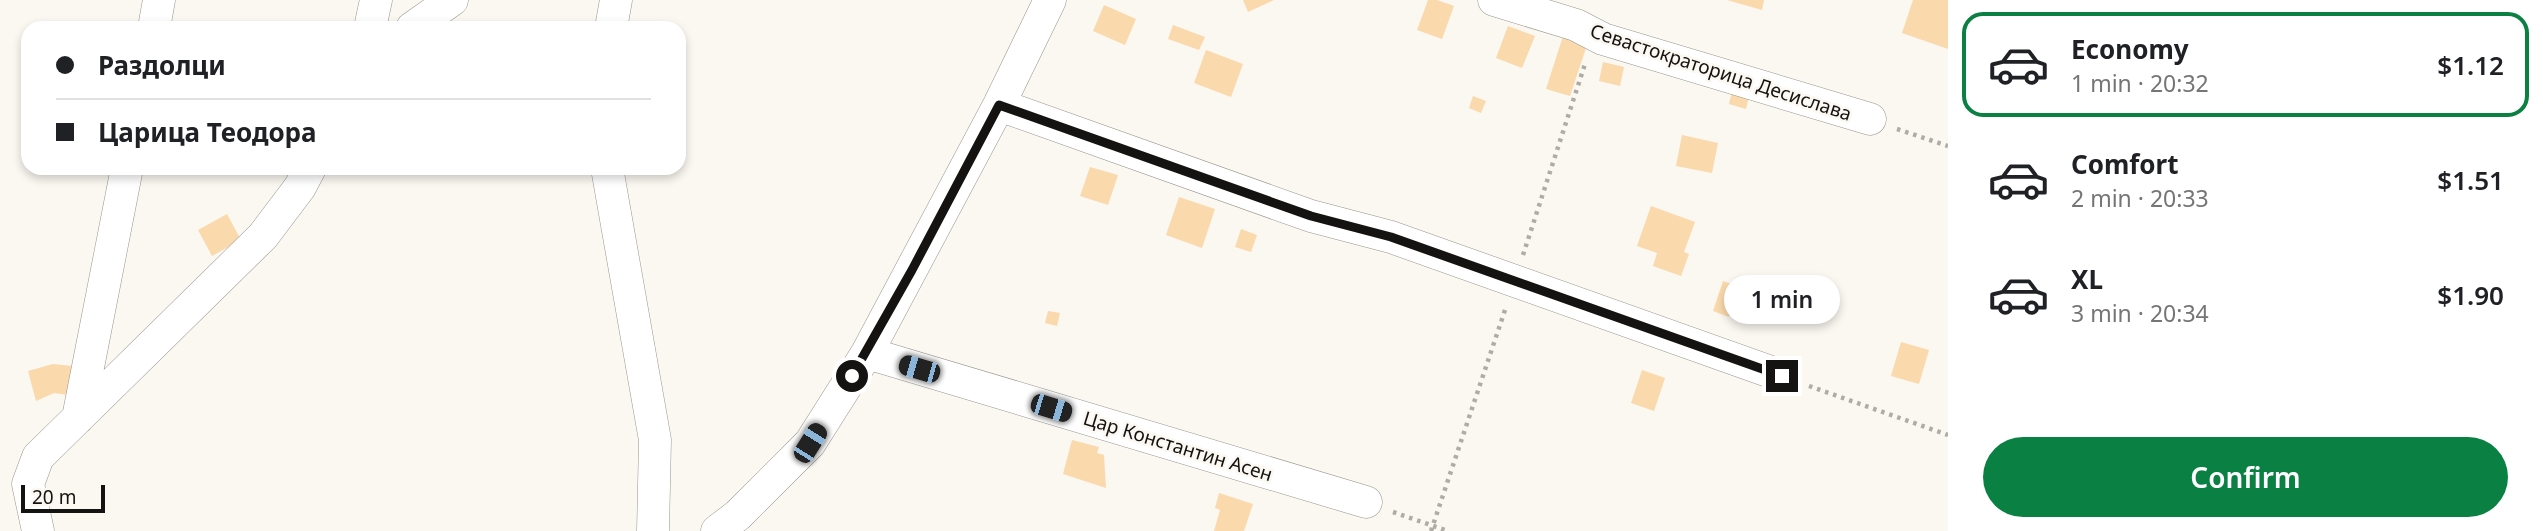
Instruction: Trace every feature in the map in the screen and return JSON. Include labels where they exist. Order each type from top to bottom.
[{"type":"street","points":[[155,21],[159,0]]},
{"type":"street","points":[[372,21],[376,0]]},
{"type":"street","points":[[422,21],[452,0]]},
{"type":"street","points":[[612,21],[617,0]]},
{"type":"street","points":[[716,531],[738,515],[810,443],[867,353],[999,105],[1051,0]]},
{"type":"street","name":"Севастократорица Десислава","points":[[1493,0],[1576,25],[1603,39],[1870,119]]},
{"type":"street","points":[[999,105],[1311,216],[1391,237],[1782,376]]},
{"type":"street","points":[[78,418],[126,175]]},
{"type":"street","points":[[38,531],[28,484],[38,457],[263,236],[306,175]]},
{"type":"street","points":[[608,175],[655,440],[653,531]]},
{"type":"street","name":"Цар Константин Асен","points":[[867,353],[1366,502]]},
{"type":"path","name":"Севастократорица Десислава","points":[[1870,119],[1948,146]]},
{"type":"path","points":[[1782,376],[1948,435]]},
{"type":"path","points":[[1366,502],[1432,528],[1448,531]]},
{"type":"building","points":[[1243,0],[1274,0],[1248,12]]},
{"type":"building","points":[[1428,0],[1454,6],[1442,39],[1417,30]]},
{"type":"building","points":[[1727,0],[1764,0],[1762,10]]},
{"type":"building","points":[[1913,0],[1948,0],[1948,49],[1902,33]]},
{"type":"building","points":[[1104,5],[1136,19],[1125,45],[1093,31]]},
{"type":"building","points":[[1173,25],[1205,37],[1199,50],[1168,39]]},
{"type":"building","points":[[1508,26],[1535,36],[1522,68],[1496,58]]},
{"type":"building","points":[[1565,30],[1589,39],[1570,96],[1546,89]]},
{"type":"building","points":[[1206,50],[1243,64],[1231,97],[1194,83]]},
{"type":"building","points":[[1603,62],[1624,67],[1620,86],[1599,81]]},
{"type":"building","points":[[1733,87],[1750,92],[1746,109],[1729,104]]},
{"type":"building","points":[[1473,96],[1486,101],[1481,113],[1469,108]]},
{"type":"building","points":[[1682,135],[1718,143],[1712,173],[1676,166]]},
{"type":"building","points":[[1090,167],[1118,175],[1108,205],[1080,196]]},
{"type":"building","points":[[1179,197],[1215,209],[1202,248],[1166,235]]},
{"type":"building","points":[[1651,206],[1695,222],[1684,252],[1689,254],[1681,276],[1653,266],[1657,253],[1637,246]]},
{"type":"building","points":[[227,214],[241,240],[212,256],[198,230]]},
{"type":"building","points":[[1241,229],[1257,235],[1251,252],[1235,247]]},
{"type":"building","points":[[1723,281],[1740,287],[1729,317],[1713,311]]},
{"type":"building","points":[[1048,311],[1060,313],[1057,326],[1045,323]]},
{"type":"building","points":[[1901,342],[1929,350],[1919,384],[1891,376]]},
{"type":"building","points":[[53,364],[72,366],[68,395],[54,393],[36,401],[28,371]]},
{"type":"building","points":[[1642,370],[1665,378],[1654,411],[1631,403]]},
{"type":"building","points":[[1072,440],[1099,447],[1097,453],[1104,455],[1106,488],[1063,474]]},
{"type":"building","points":[[1219,493],[1253,504],[1244,531],[1214,531],[1220,510],[1215,508]]},
{"type":"route","points":[[852,376],[867,353],[999,105],[1311,216],[1391,237],[1782,376]]}]
